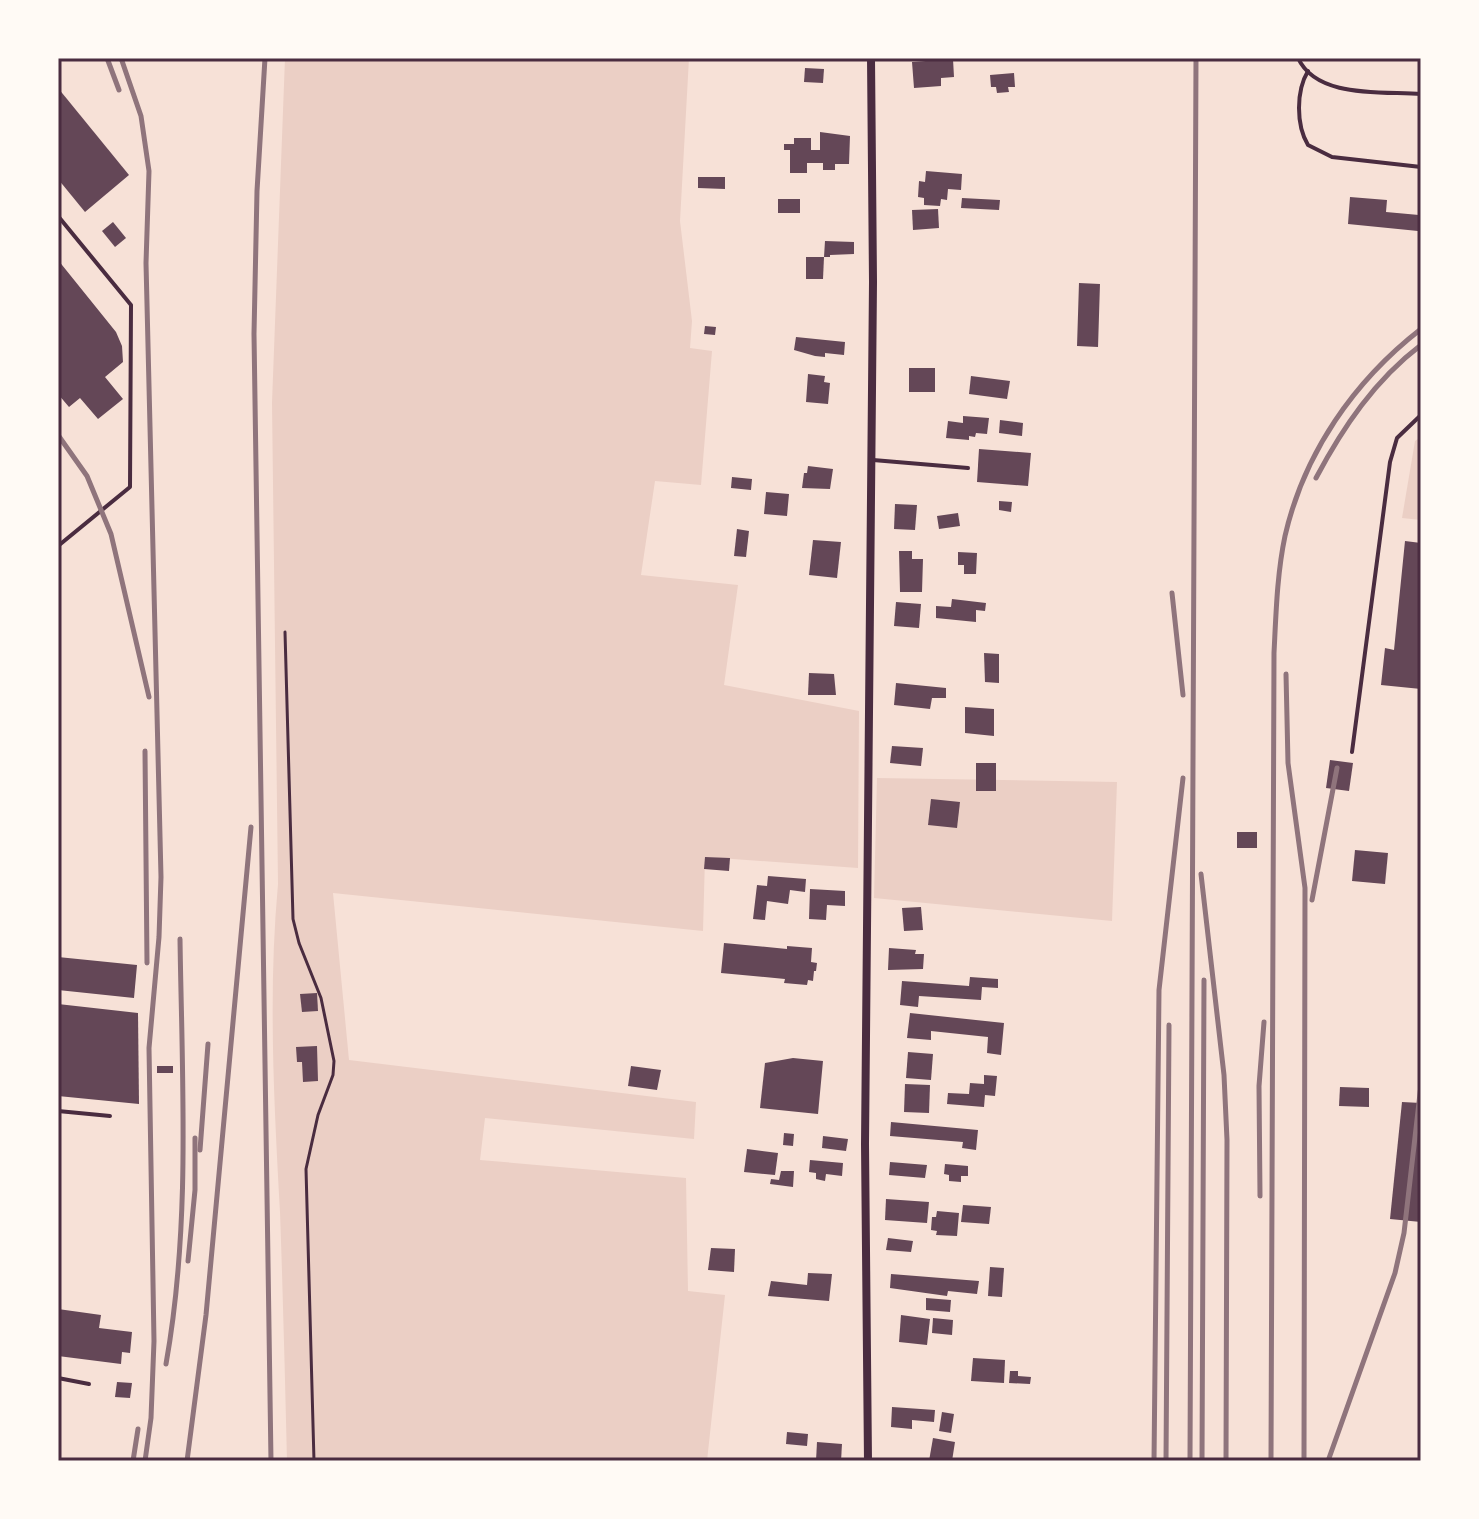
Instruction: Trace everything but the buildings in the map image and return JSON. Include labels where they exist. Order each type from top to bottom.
[{"type":"street","points":[[868,1461],[865,1144],[871,58]]},
{"type":"lane","points":[[1298,58],[1308,71],[1339,88],[1421,94]]},
{"type":"lane","points":[[1308,71],[1300,85],[1301,125],[1308,145],[1332,157],[1421,167]]},
{"type":"lane","points":[[58,216],[131,305],[131,320],[130,487],[58,546]]},
{"type":"lane","points":[[1352,752],[1390,462],[1397,438],[1421,415]]},
{"type":"lane","points":[[871,460],[968,468]]},
{"type":"lane","points":[[58,1111],[110,1116]]},
{"type":"lane","points":[[58,1378],[89,1384]]},
{"type":"path","points":[[285,632],[293,919],[321,998],[334,1061],[333,1075],[318,1115],[306,1169],[314,1461]]},
{"type":"shaded area","points":[[285,58],[689,58],[680,221],[692,321],[690,348],[712,351],[701,485],[655,481],[641,575],[738,585],[724,685],[859,711],[858,868],[705,857],[703,931],[333,893],[349,1060],[696,1102],[694,1139],[485,1118],[480,1160],[686,1178],[688,1291],[725,1295],[707,1461],[287,1461],[274,1089],[273,1007],[278,884],[272,403]]},
{"type":"shaded area","points":[[1421,437],[1421,520],[1402,518],[1415,441]]},
{"type":"shaded area","points":[[877,778],[1117,782],[1112,921],[874,898]]},
{"type":"railway","points":[[107,58],[119,90]]},
{"type":"railway","points":[[121,58],[141,116],[149,171],[146,263],[161,877],[149,1048],[154,1341],[151,1418],[145,1461]]},
{"type":"railway","points":[[265,58],[257,191],[254,334],[271,1461]]},
{"type":"railway","points":[[1190,1461],[1196,58]]},
{"type":"railway","points":[[1271,1461],[1274,653],[1280,565],[1285,536],[1305,476],[1335,421],[1374,372],[1421,329]]},
{"type":"railway","points":[[1316,478],[1361,406],[1389,373],[1421,345]]},
{"type":"railway","points":[[58,435],[87,476],[111,534],[149,697]]},
{"type":"railway","points":[[1172,593],[1183,695]]},
{"type":"railway","points":[[1286,674],[1288,763],[1305,888],[1304,1461]]},
{"type":"railway","points":[[145,751],[147,963]]},
{"type":"railway","points":[[1312,900],[1337,768]]},
{"type":"railway","points":[[1154,1461],[1159,990],[1183,778]]},
{"type":"railway","points":[[187,1461],[206,1315],[251,827]]},
{"type":"railway","points":[[1201,874],[1224,1075],[1227,1140],[1226,1461]]},
{"type":"railway","points":[[166,1364],[174,1311],[182,1205],[180,939]]},
{"type":"railway","points":[[1202,1461],[1204,980]]},
{"type":"railway","points":[[1260,1196],[1259,1086],[1264,1022]]},
{"type":"railway","points":[[1166,1461],[1169,1025]]},
{"type":"railway","points":[[200,1150],[208,1044]]},
{"type":"railway","points":[[1328,1461],[1395,1273],[1404,1233],[1421,1085]]},
{"type":"railway","points":[[188,1261],[195,1190],[195,1138]]},
{"type":"railway","points":[[133,1461],[138,1429]]}]
